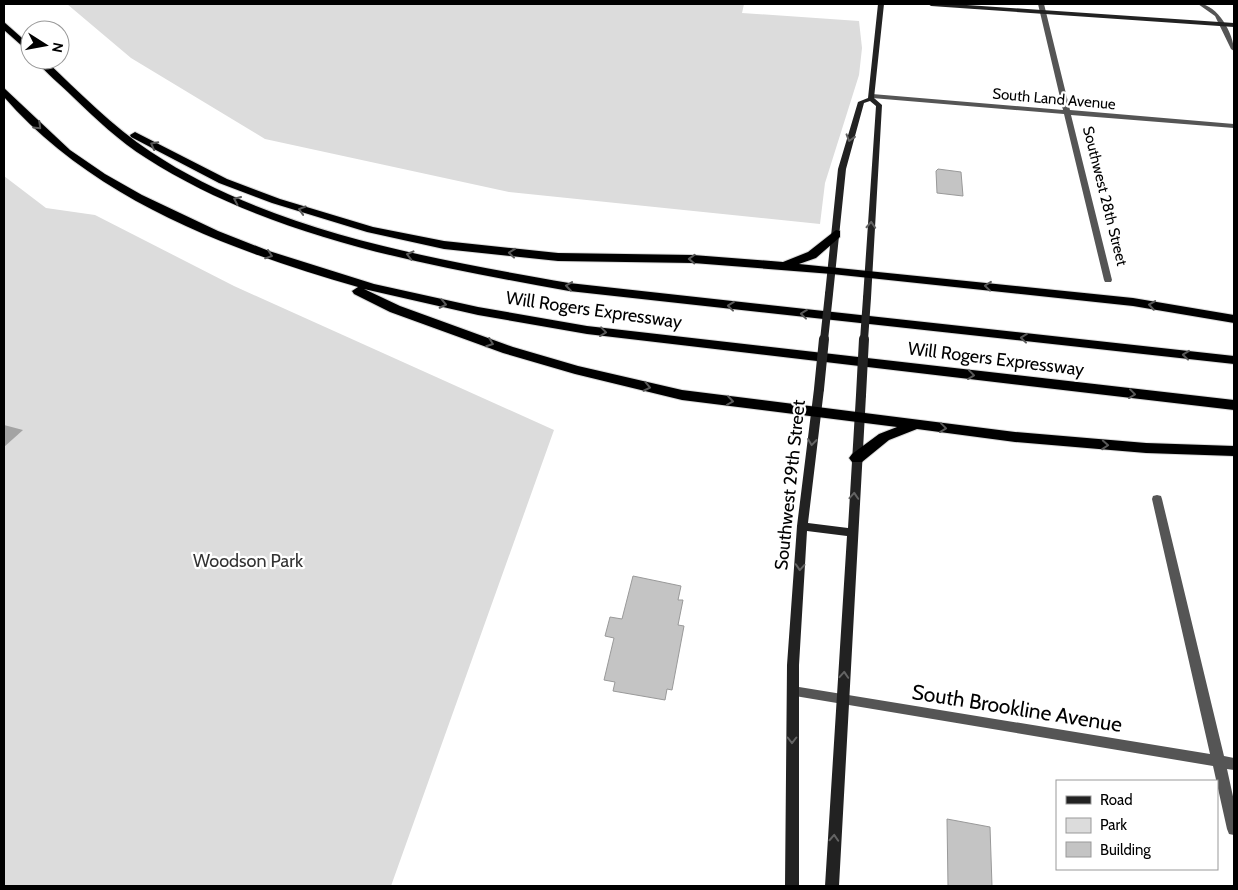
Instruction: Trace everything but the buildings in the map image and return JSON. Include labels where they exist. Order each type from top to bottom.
[{"type":"highway","points":[[4,25],[20,40]]},
{"type":"highway","name":"Will Rogers Expressway","points":[[50,70],[96,114],[164,165],[240,201],[333,234],[463,267],[570,287],[1234,360]]},
{"type":"highway","name":"Will Rogers Expressway","points":[[4,91],[66,152],[115,184],[206,231],[328,276],[445,305],[587,330],[1234,405]]},
{"type":"highway","points":[[96,114],[232,184],[276,201],[349,224],[412,240],[540,255],[693,259],[832,270],[1133,302],[1234,319]]},
{"type":"highway","points":[[775,265],[795,262],[812,255],[836,234]]},
{"type":"highway","points":[[328,276],[395,309],[508,350],[575,370],[682,394],[860,419],[1085,444],[1234,451]]},
{"type":"highway","points":[[857,458],[884,437],[902,428],[923,425]]},
{"type":"main road","points":[[832,886],[879,104],[872,97],[881,4]]},
{"type":"main road","points":[[931,4],[1234,25]]},
{"type":"main road","name":"Southwest 29th Street","points":[[792,886],[792,691],[802,526],[845,155],[861,102],[872,97]]},
{"type":"main road","points":[[802,526],[852,533]]},
{"type":"street","name":"Southwest 28th Street","points":[[1041,4],[1108,280]]},
{"type":"street","points":[[1201,4],[1217,15],[1234,49]]},
{"type":"street","name":"South Land Avenue","points":[[872,97],[1234,126]]},
{"type":"street","points":[[1157,498],[1234,829]]},
{"type":"street","name":"South Brookline Avenue","points":[[792,691],[1234,764]]},
{"type":"green space","points":[[67,4],[744,4],[742,13],[859,21],[862,48],[859,75],[825,183],[820,224],[509,192],[265,139],[131,58]]},
{"type":"green space","name":"Woodson Park","points":[[4,176],[46,208],[95,215],[234,286],[554,430],[391,886],[4,886]]},
{"type":"shaded area","points":[[4,425],[23,430],[4,447]]}]
